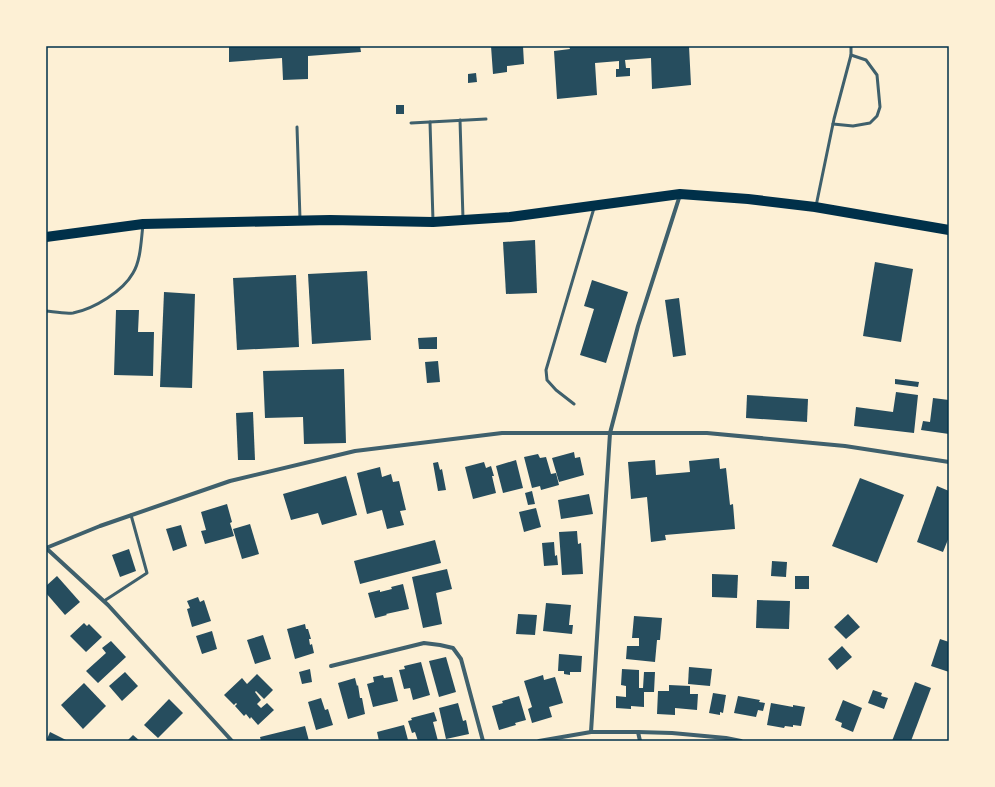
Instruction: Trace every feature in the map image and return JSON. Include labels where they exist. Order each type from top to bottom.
[{"type":"main road","points":[[46,237],[143,224],[300,220],[433,222],[510,217],[680,194],[748,199],[816,207],[949,230]]},
{"type":"street","points":[[591,732],[610,433],[638,326],[680,194]]},
{"type":"street","points":[[232,741],[104,601],[46,548],[131,515],[230,481],[355,452],[502,433],[707,433],[845,446],[949,462]]},
{"type":"street","points":[[331,666],[424,643],[453,648],[461,659],[483,741]]},
{"type":"street","points":[[538,741],[591,732],[672,733],[726,738],[740,741]]},
{"type":"street","points":[[638,732],[640,741]]},
{"type":"lane","points":[[816,207],[833,124],[851,55],[851,46]]},
{"type":"lane","points":[[833,124],[853,126],[870,123],[877,116],[880,107],[877,75],[866,60],[851,55]]},
{"type":"lane","points":[[411,123],[486,119]]},
{"type":"lane","points":[[460,120],[463,220]]},
{"type":"lane","points":[[430,122],[433,222]]},
{"type":"lane","points":[[297,127],[300,220]]},
{"type":"lane","points":[[574,404],[556,390],[548,380],[546,370],[595,206]]},
{"type":"lane","points":[[46,311],[73,313],[96,305],[122,288],[133,273],[138,262],[143,224]]},
{"type":"lane","points":[[104,601],[147,573],[131,515]]},
{"type":"building","points":[[229,46],[360,46],[361,52],[308,56],[308,79],[283,80],[282,58],[229,62]]},
{"type":"building","points":[[491,46],[523,46],[524,64],[507,66],[507,72],[493,74]]},
{"type":"building","points":[[569,46],[689,46],[691,85],[652,89],[651,58],[625,60],[626,68],[630,68],[630,76],[616,77],[616,69],[619,69],[619,61],[595,63],[597,95],[557,99],[554,51],[570,49]]},
{"type":"building","points":[[476,73],[477,82],[468,83],[468,74]]},
{"type":"building","points":[[396,105],[404,105],[404,114],[396,114]]},
{"type":"building","points":[[535,240],[537,293],[506,294],[503,242]]},
{"type":"building","points":[[875,262],[913,269],[901,342],[863,336]]},
{"type":"building","points":[[367,271],[371,340],[312,344],[308,274]]},
{"type":"building","points":[[296,275],[299,347],[237,350],[233,278]]},
{"type":"building","points":[[592,280],[628,292],[606,363],[580,355],[594,309],[584,306]]},
{"type":"building","points":[[164,292],[195,294],[192,388],[160,387]]},
{"type":"building","points":[[679,298],[686,355],[673,357],[665,300]]},
{"type":"building","points":[[116,310],[139,310],[138,332],[154,332],[153,376],[114,375]]},
{"type":"building","points":[[437,337],[437,349],[419,349],[418,338]]},
{"type":"building","points":[[438,361],[440,382],[427,383],[425,362]]},
{"type":"building","points":[[344,369],[346,443],[304,444],[303,417],[265,418],[263,371]]},
{"type":"building","points":[[895,379],[919,382],[918,387],[895,384]]},
{"type":"building","points":[[896,392],[918,395],[914,433],[854,426],[856,407],[893,412]]},
{"type":"building","points":[[747,395],[808,399],[807,422],[746,418]]},
{"type":"building","points":[[933,398],[949,400],[949,434],[921,430],[923,421],[930,422]]},
{"type":"building","points":[[253,412],[255,460],[238,460],[236,413]]},
{"type":"building","points":[[574,452],[575,458],[580,457],[584,475],[559,482],[552,458]]},
{"type":"building","points":[[538,454],[540,458],[546,457],[551,474],[556,473],[559,485],[541,490],[540,486],[532,488],[524,457]]},
{"type":"building","points":[[719,458],[720,469],[726,468],[730,505],[733,504],[735,529],[665,535],[666,540],[651,542],[647,497],[631,499],[628,462],[655,460],[656,475],[690,472],[689,461]]},
{"type":"building","points":[[516,460],[523,488],[503,493],[496,466]]},
{"type":"building","points":[[438,462],[440,470],[442,469],[446,490],[438,491],[433,463]]},
{"type":"building","points":[[484,462],[486,468],[491,466],[496,493],[473,499],[465,467]]},
{"type":"building","points":[[380,467],[382,477],[391,474],[393,482],[399,481],[406,510],[400,511],[404,525],[387,529],[382,510],[367,514],[357,473]]},
{"type":"building","points":[[346,476],[357,515],[322,525],[318,513],[291,520],[283,494]]},
{"type":"building","points":[[860,478],[904,495],[877,563],[832,546]]},
{"type":"building","points":[[937,486],[949,491],[949,537],[943,552],[917,542]]},
{"type":"building","points":[[532,491],[535,504],[528,505],[525,493]]},
{"type":"building","points":[[589,494],[593,514],[561,519],[558,500]]},
{"type":"building","points":[[227,504],[234,536],[205,544],[201,531],[206,530],[201,512]]},
{"type":"building","points":[[536,508],[541,527],[524,532],[519,512]]},
{"type":"building","points":[[250,524],[259,554],[242,559],[233,529]]},
{"type":"building","points":[[181,525],[187,546],[173,551],[166,529]]},
{"type":"building","points":[[577,531],[578,544],[581,543],[583,574],[562,575],[559,532]]},
{"type":"building","points":[[435,540],[441,563],[360,584],[354,561]]},
{"type":"building","points":[[554,542],[555,556],[557,555],[558,565],[544,566],[542,543]]},
{"type":"building","points":[[129,549],[136,571],[120,577],[112,555]]},
{"type":"building","points":[[772,561],[787,562],[786,577],[771,576]]},
{"type":"building","points":[[447,569],[452,589],[436,593],[442,624],[423,628],[412,577]]},
{"type":"building","points":[[712,574],[738,575],[737,598],[712,597]]},
{"type":"building","points":[[57,576],[80,602],[65,615],[46,593],[46,586]]},
{"type":"building","points":[[795,576],[809,576],[809,589],[795,589]]},
{"type":"building","points":[[403,584],[409,609],[375,618],[368,593],[392,589],[391,587]]},
{"type":"building","points":[[198,597],[200,602],[204,600],[211,621],[192,627],[187,609],[190,608],[187,601]]},
{"type":"building","points":[[757,600],[790,601],[789,629],[756,628]]},
{"type":"building","points":[[546,603],[571,605],[569,625],[573,625],[572,634],[543,631]]},
{"type":"building","points":[[518,614],[537,615],[535,635],[516,634]]},
{"type":"building","points":[[848,614],[860,627],[846,639],[834,627]]},
{"type":"building","points":[[634,616],[662,618],[660,640],[657,640],[655,662],[626,659],[627,646],[639,646],[639,638],[632,638]]},
{"type":"building","points":[[84,623],[87,626],[89,624],[102,637],[86,652],[70,636]]},
{"type":"building","points":[[305,624],[311,639],[309,639],[310,645],[312,644],[314,653],[295,659],[287,629]]},
{"type":"building","points":[[212,631],[217,649],[202,654],[196,636]]},
{"type":"building","points":[[263,635],[271,659],[255,664],[247,640]]},
{"type":"building","points":[[940,639],[949,642],[949,672],[931,666]]},
{"type":"building","points":[[111,641],[126,657],[98,683],[86,671],[106,653],[102,648]]},
{"type":"building","points":[[842,646],[852,657],[837,670],[828,659]]},
{"type":"building","points":[[559,654],[582,656],[581,672],[570,672],[570,675],[564,674],[564,671],[558,671]]},
{"type":"building","points":[[446,657],[456,692],[439,697],[429,661]]},
{"type":"building","points":[[421,662],[430,695],[413,700],[410,688],[404,689],[399,670],[405,669],[404,666]]},
{"type":"building","points":[[689,667],[712,669],[710,686],[688,684]]},
{"type":"building","points":[[310,669],[312,682],[302,684],[299,672]]},
{"type":"building","points":[[622,669],[639,670],[639,688],[643,688],[644,672],[655,672],[654,692],[644,692],[644,707],[631,706],[631,709],[616,708],[616,696],[626,697],[626,686],[621,685]]},
{"type":"building","points":[[125,672],[138,686],[122,701],[109,686]]},
{"type":"building","points":[[257,674],[273,690],[264,699],[256,691],[255,692],[261,700],[257,704],[261,708],[267,703],[274,710],[258,725],[251,717],[250,719],[246,714],[244,716],[235,706],[237,704],[236,703],[234,705],[224,695],[242,678],[247,684]]},
{"type":"building","points":[[383,675],[384,678],[392,677],[398,701],[373,707],[367,684],[374,682],[373,677]]},
{"type":"building","points":[[543,675],[544,680],[555,677],[563,703],[549,707],[552,717],[532,723],[528,709],[532,707],[524,681]]},
{"type":"building","points":[[355,678],[357,686],[358,685],[360,698],[362,698],[365,714],[348,719],[338,683]]},
{"type":"building","points":[[915,682],[931,688],[911,741],[892,741]]},
{"type":"building","points":[[84,683],[106,706],[83,729],[61,705]]},
{"type":"building","points":[[669,685],[690,686],[690,694],[698,694],[697,710],[675,708],[675,715],[657,714],[658,691],[669,691]]},
{"type":"building","points":[[873,690],[882,693],[881,696],[888,698],[884,709],[868,703]]},
{"type":"building","points":[[713,693],[726,695],[723,713],[720,712],[720,715],[709,713]]},
{"type":"building","points":[[519,696],[526,720],[515,723],[516,725],[499,730],[492,706],[503,703],[502,701]]},
{"type":"building","points":[[738,696],[760,700],[759,702],[765,703],[763,711],[758,710],[756,717],[734,713]]},
{"type":"building","points":[[321,698],[325,710],[328,709],[333,725],[316,730],[308,702]]},
{"type":"building","points":[[169,699],[183,713],[158,738],[144,725]]},
{"type":"building","points":[[843,700],[862,708],[853,732],[841,727],[842,723],[835,720]]},
{"type":"building","points":[[458,703],[463,721],[466,720],[469,734],[446,739],[439,708]]},
{"type":"building","points":[[771,703],[793,707],[793,705],[805,707],[801,726],[793,725],[793,727],[785,726],[784,728],[767,725]]},
{"type":"building","points":[[434,712],[437,721],[433,722],[438,741],[418,741],[415,732],[412,733],[408,721],[412,720],[411,718]]},
{"type":"building","points":[[404,725],[408,740],[379,741],[377,732]]},
{"type":"building","points":[[305,726],[309,741],[261,741],[260,737]]},
{"type":"building","points":[[50,732],[68,741],[46,741]]},
{"type":"building","points":[[133,735],[140,741],[127,741]]}]
